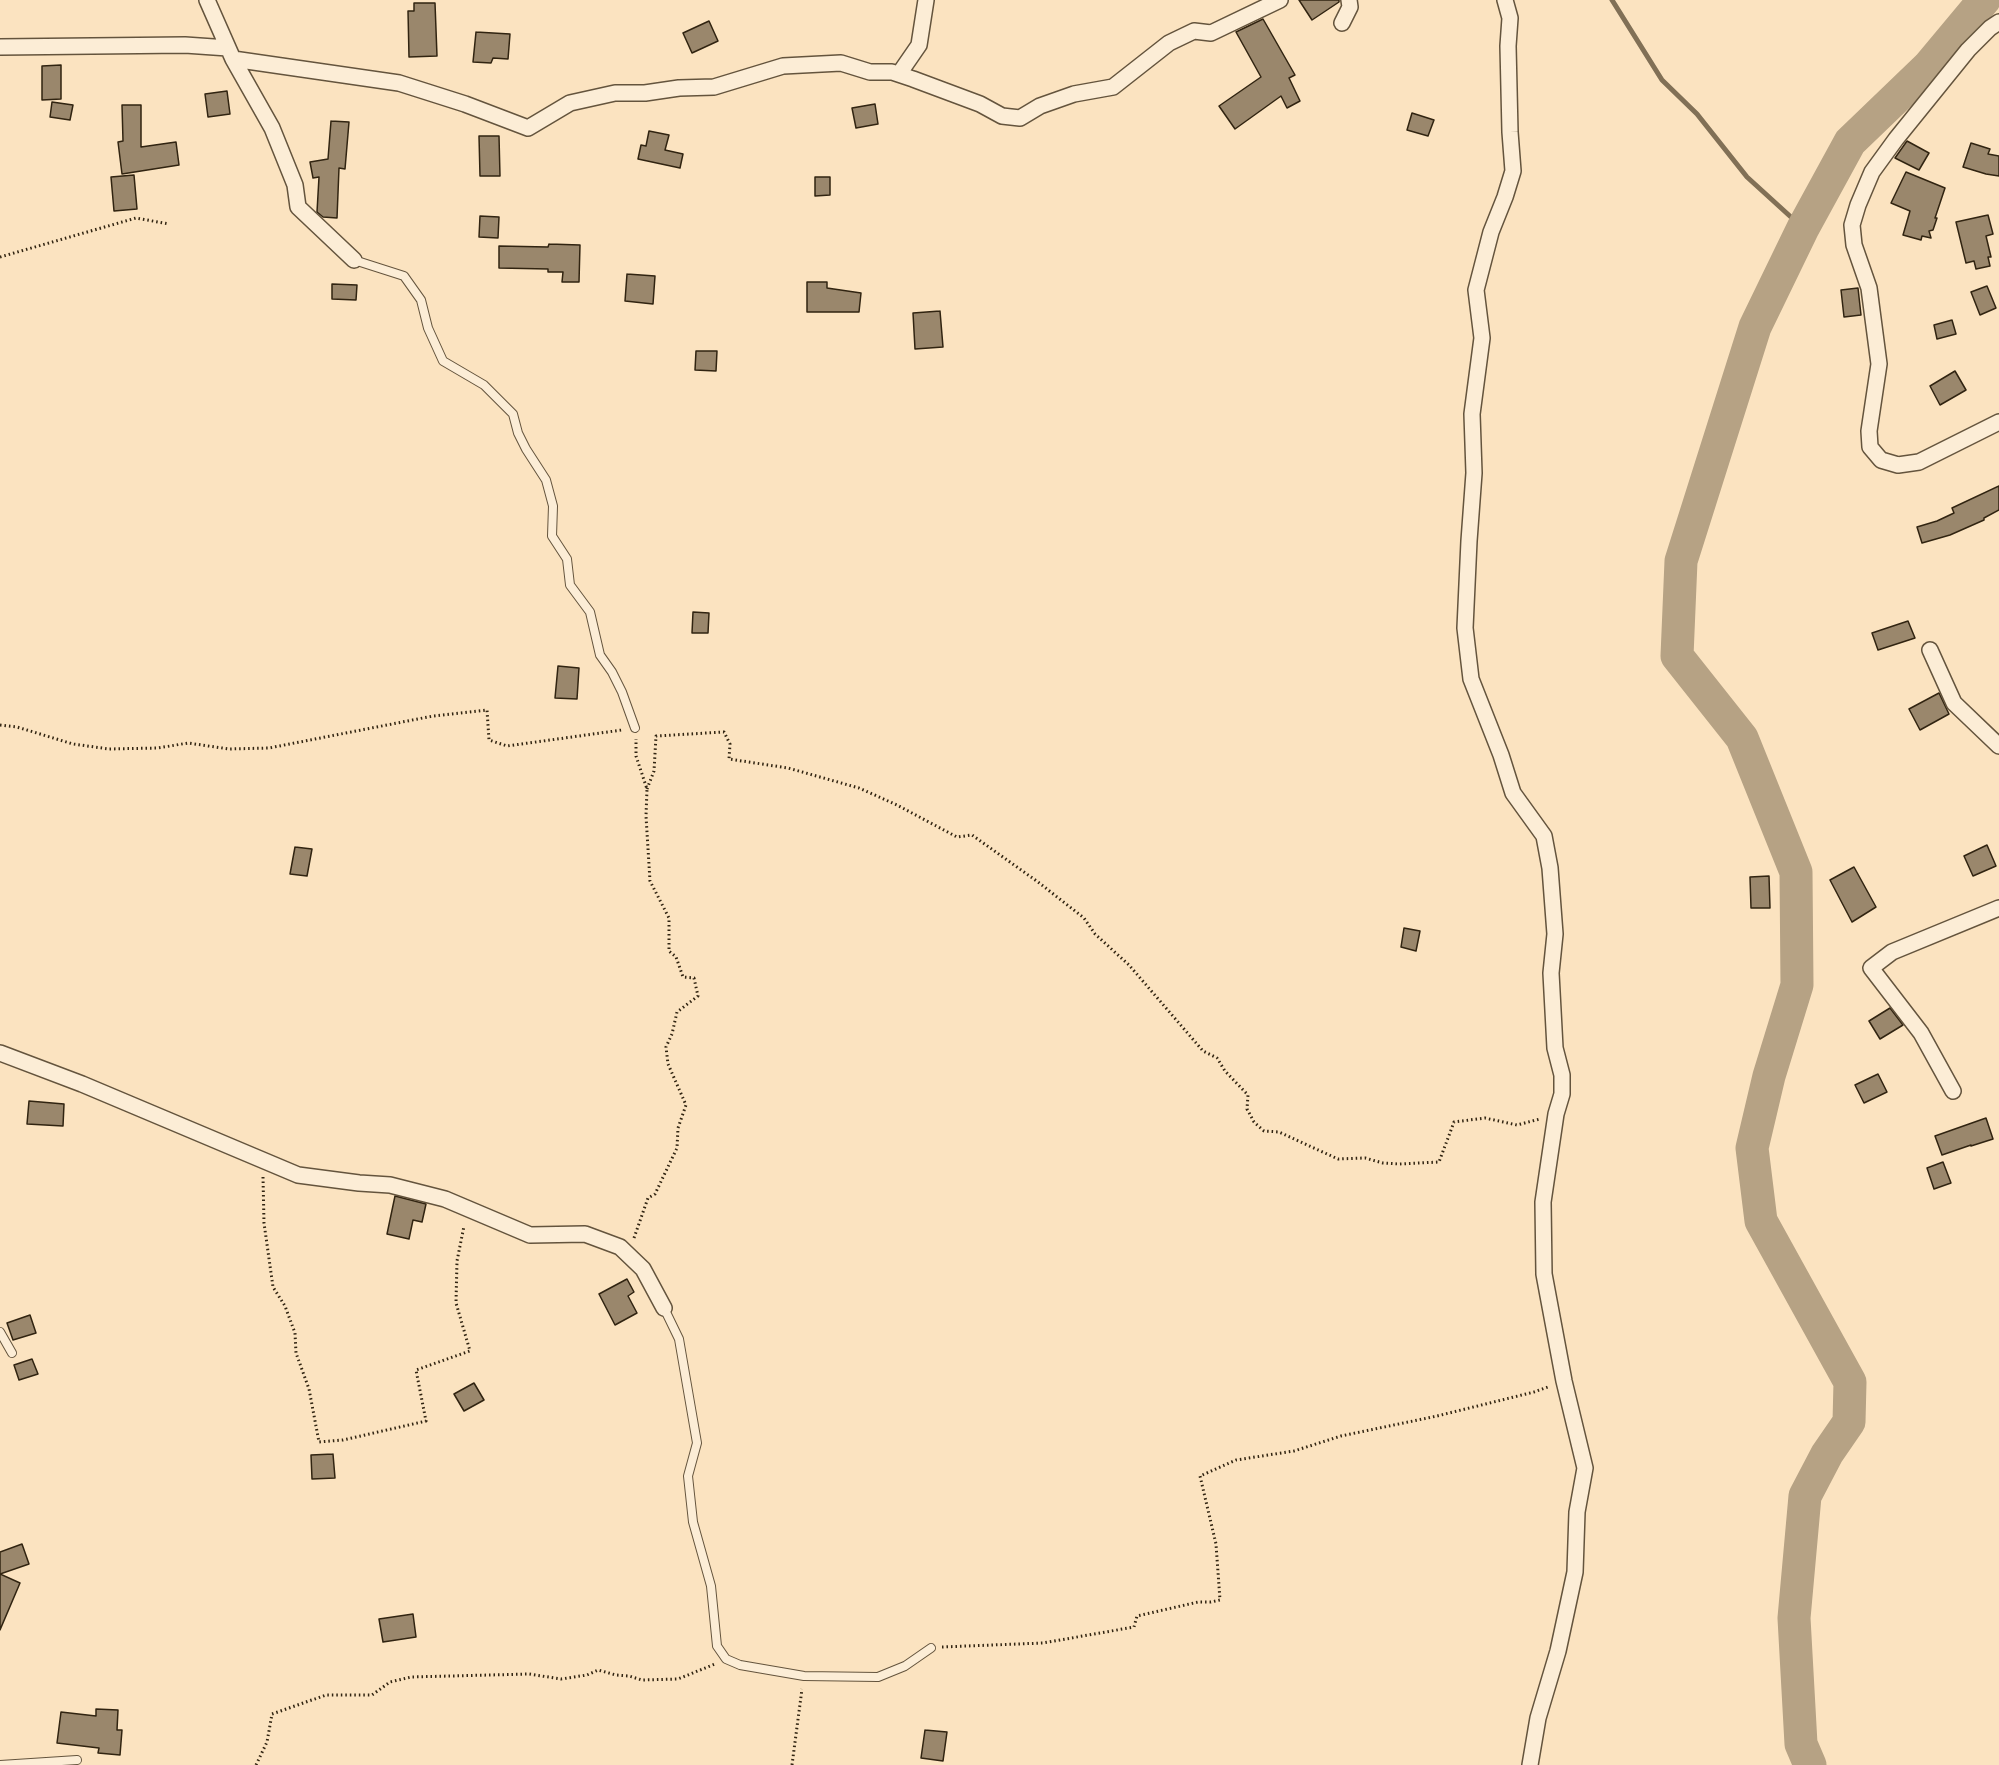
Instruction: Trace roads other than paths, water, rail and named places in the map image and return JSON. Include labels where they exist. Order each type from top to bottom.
[{"type":"street","points":[[207,0],[230,54],[272,128],[295,185],[298,207],[354,261]]},
{"type":"street","points":[[899,74],[919,45],[926,0]]},
{"type":"street","points":[[0,47],[185,45],[399,83],[465,104],[528,128],[570,103],[615,93],[645,93],[679,88],[714,87],[783,66],[842,63],[870,72],[899,74],[980,104],[1002,116],[1020,118],[1040,106],[1074,94],[1113,87],[1169,43],[1194,31],[1211,33],[1280,0]]},
{"type":"street","points":[[1342,23],[1350,7],[1349,0]]},
{"type":"street","points":[[1505,0],[1510,18],[1508,46],[1513,171],[1491,232],[1476,290],[1482,338],[1472,414],[1474,473],[1468,542],[1466,628],[1471,679],[1501,755],[1513,793],[1544,836],[1550,868],[1555,934],[1551,973],[1555,1048],[1562,1075],[1562,1094],[1556,1114],[1543,1202],[1544,1274],[1564,1381],[1585,1468],[1577,1512],[1575,1572],[1558,1651],[1538,1718],[1530,1765]]},
{"type":"street","points":[[1999,22],[1968,50],[1890,147],[1872,172],[1852,225],[1854,245],[1869,288],[1879,364],[1869,431],[1870,447],[1881,460],[1898,465],[1919,462],[1999,422]]},
{"type":"street","points":[[1930,650],[1954,703],[1999,746]]},
{"type":"street","points":[[1953,1091],[1921,1033],[1871,968],[1892,952],[1999,908]]},
{"type":"street","points":[[0,1053],[82,1084],[298,1175],[390,1185],[445,1199],[530,1235],[585,1234],[620,1247],[644,1269],[664,1308]]},
{"type":"lane","points":[[354,261],[404,276],[421,300],[428,328],[443,361],[484,385],[513,414],[518,433],[546,480],[553,506],[552,536],[567,559],[570,585],[590,612],[600,655],[622,692],[636,728]]},
{"type":"lane","points":[[664,1308],[679,1339],[697,1443],[688,1476],[693,1522],[711,1586],[717,1646],[726,1659],[740,1665],[804,1676],[878,1677],[905,1666],[931,1648]]},
{"type":"lane","points":[[0,1332],[12,1353]]},
{"type":"lane","points":[[0,1765],[77,1760]]},
{"type":"waterway","points":[[1612,0],[1662,80],[1697,114],[1747,177],[1803,228]]},
{"type":"waterway","points":[[1810,1765],[1801,1744],[1794,1618],[1805,1496],[1827,1454],[1849,1422],[1850,1382],[1761,1221],[1752,1148],[1769,1076],[1797,985],[1796,872],[1742,738],[1677,656],[1681,561],[1755,327],[1803,228],[1850,142],[1928,67],[1984,0]]}]
